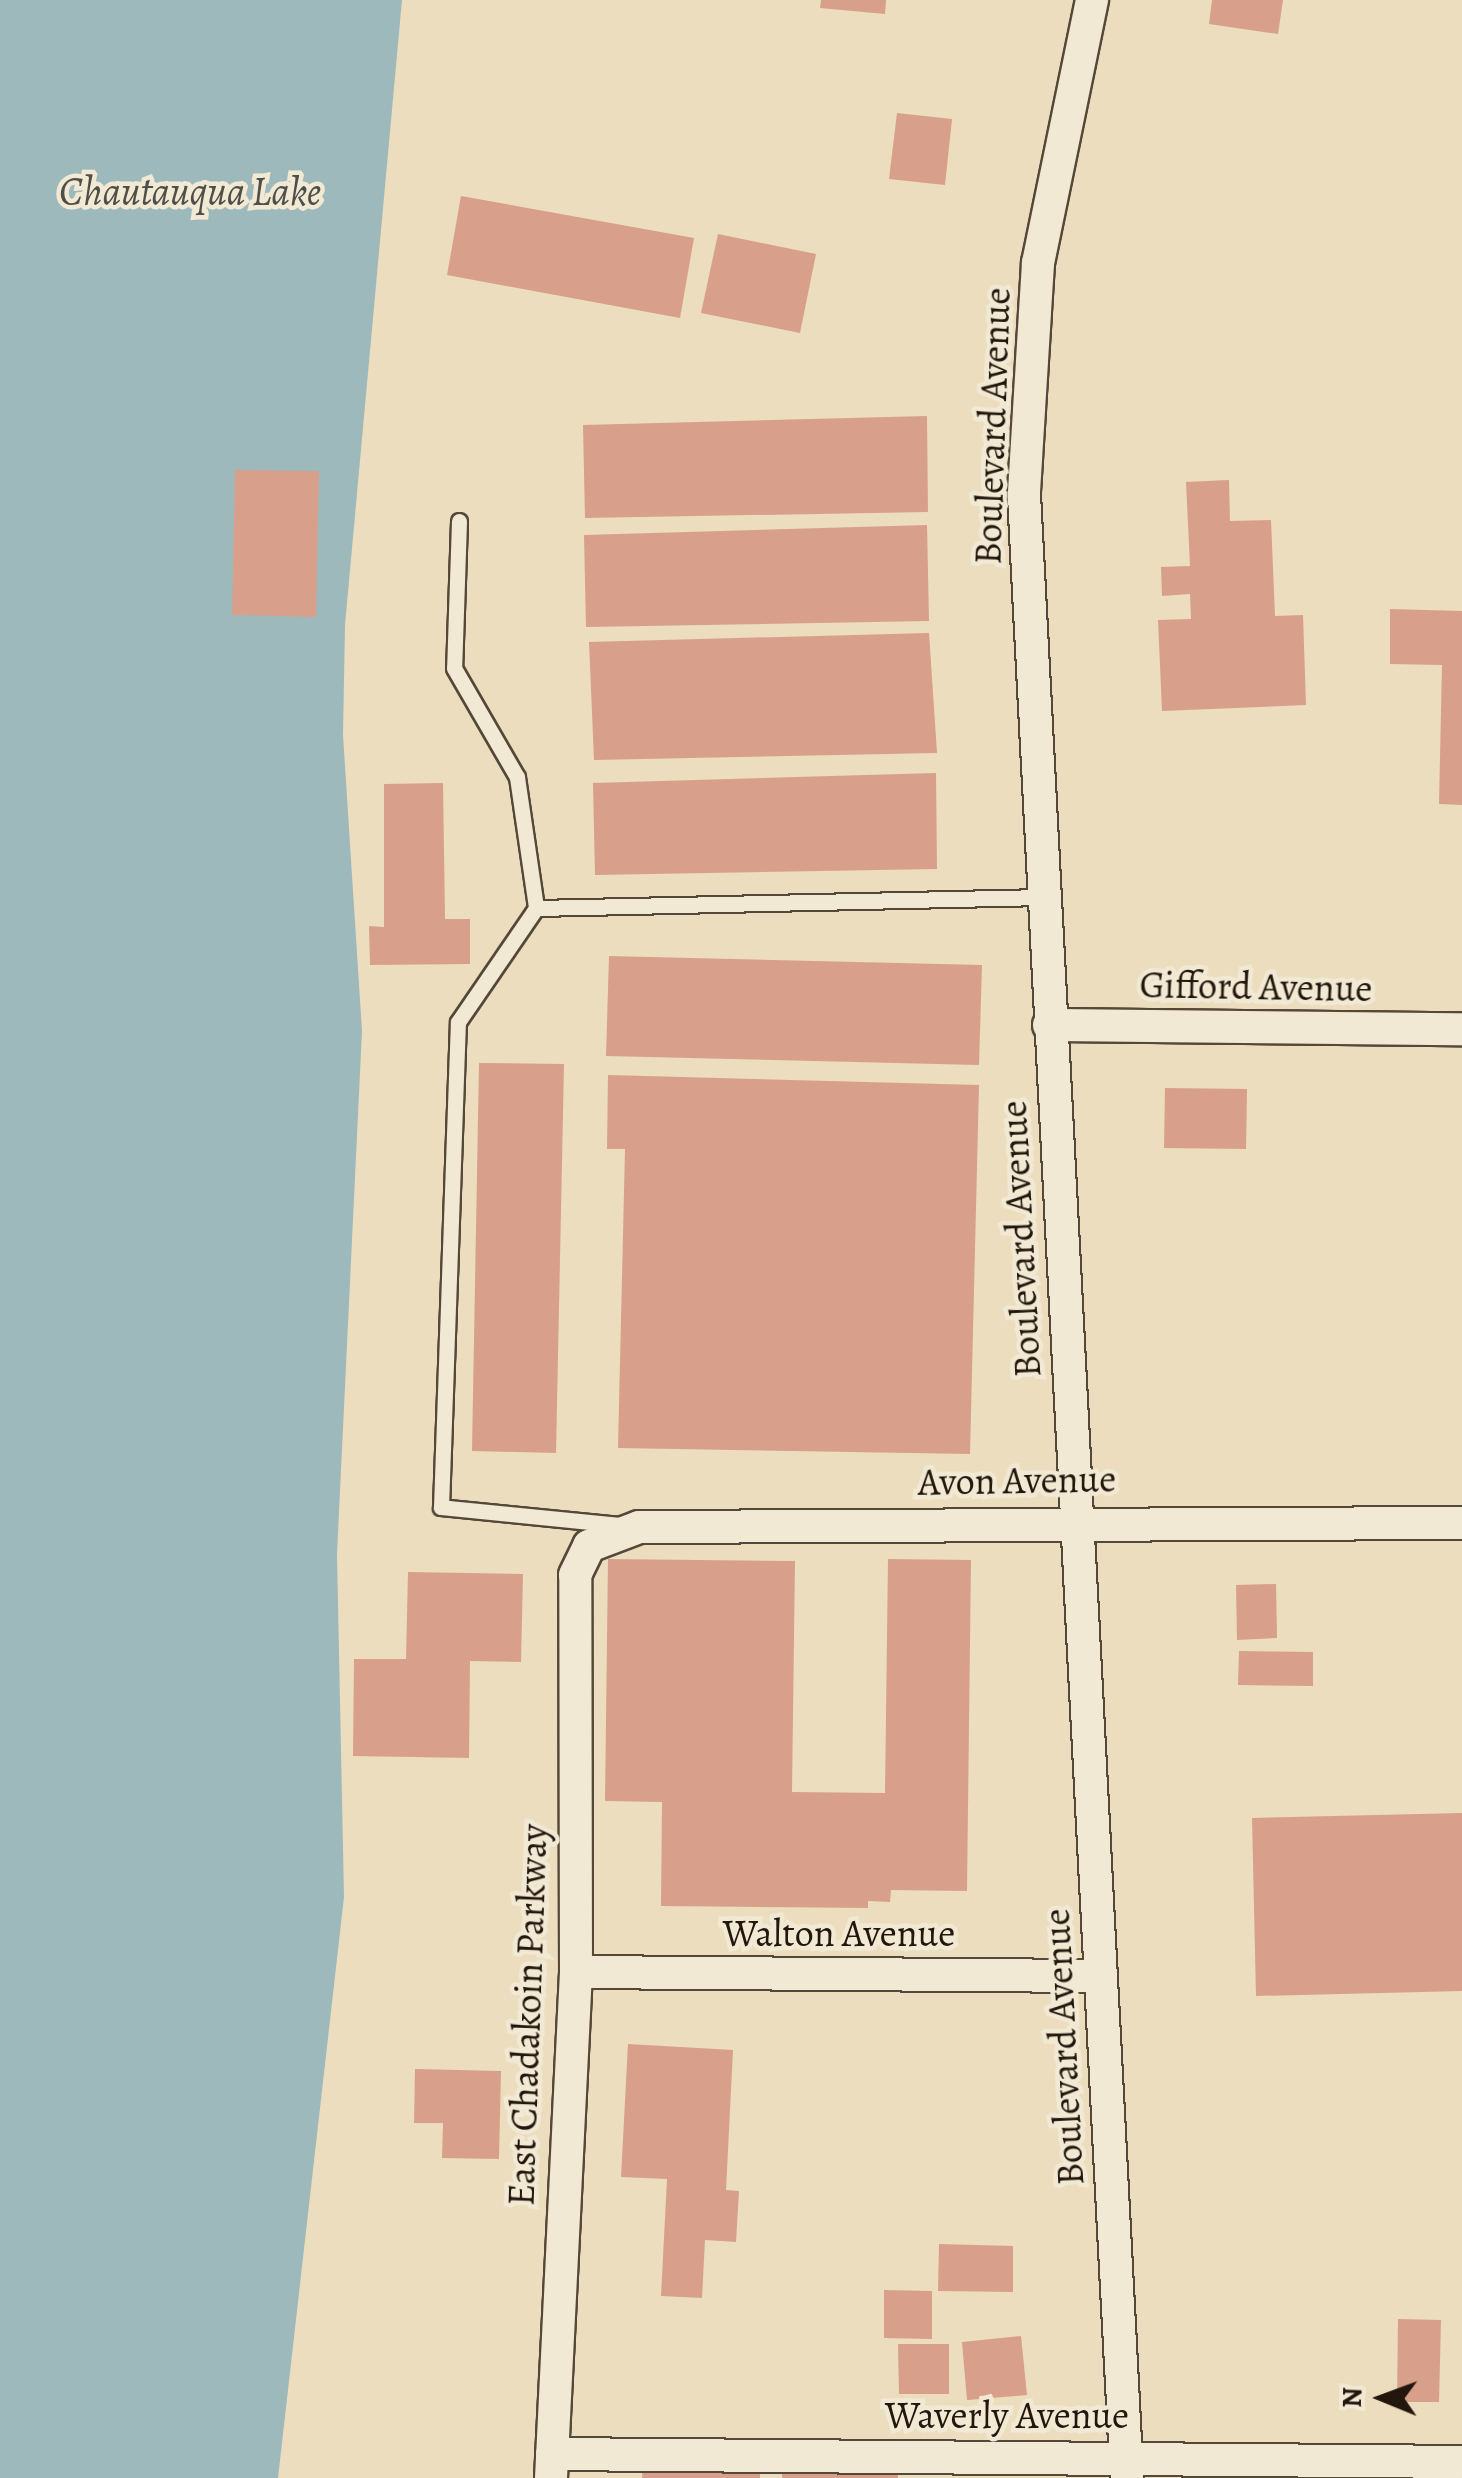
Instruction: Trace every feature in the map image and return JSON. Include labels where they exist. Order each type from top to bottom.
[{"type":"street","name":"Boulevard Avenue","points":[[1092,0],[1038,263],[1024,495],[1126,2467]]},
{"type":"street","name":"Gifford Avenue","points":[[1049,1025],[1462,1029]]},
{"type":"street","name":"Avon Avenue","points":[[584,1557],[607,1534],[639,1526],[1076,1520],[1462,1523]]},
{"type":"street","name":"East Chadakoin Parkway","points":[[552,2466],[576,1972],[575,1575],[584,1557]]},
{"type":"street","name":"Walton Avenue","points":[[576,1972],[1101,1976]]},
{"type":"street","name":"Waverly Avenue","points":[[552,2466],[1126,2467],[1462,2462]]},
{"type":"lane","points":[[459,521],[454,668],[517,776],[536,908],[458,1022],[441,1507],[639,1526]]},
{"type":"lane","points":[[536,908],[1043,897]]},
{"type":"water","name":"Chautauqua Lake","points":[[0,0],[402,0],[345,625],[343,735],[362,1031],[337,1554],[344,1897],[278,2478],[0,2478]]},
{"type":"building","points":[[821,0],[886,0],[885,14],[820,8]]},
{"type":"building","points":[[1212,0],[1283,0],[1278,34],[1209,24]]},
{"type":"building","points":[[897,113],[952,119],[945,185],[889,179]]},
{"type":"building","points":[[461,196],[694,238],[680,318],[447,275]]},
{"type":"building","points":[[718,234],[816,254],[800,333],[701,313]]},
{"type":"building","points":[[927,416],[928,512],[585,518],[583,425]]},
{"type":"building","points":[[235,470],[319,471],[316,617],[232,615]]},
{"type":"building","points":[[1229,480],[1230,521],[1271,520],[1275,616],[1303,615],[1306,705],[1162,711],[1158,620],[1191,619],[1190,594],[1162,596],[1161,567],[1190,566],[1186,482]]},
{"type":"building","points":[[927,525],[929,621],[586,627],[584,535]]},
{"type":"building","points":[[1390,609],[1462,611],[1462,805],[1439,804],[1442,665],[1390,664]]},
{"type":"building","points":[[929,633],[937,753],[594,760],[589,642]]},
{"type":"building","points":[[936,773],[937,869],[595,875],[593,783]]},
{"type":"building","points":[[443,783],[445,919],[470,919],[470,964],[370,965],[369,926],[384,927],[384,784]]},
{"type":"building","points":[[609,956],[982,965],[979,1065],[606,1056]]},
{"type":"building","points":[[479,1063],[564,1064],[556,1453],[472,1451]]},
{"type":"building","points":[[608,1075],[979,1085],[970,1454],[618,1448],[625,1149],[607,1149]]},
{"type":"building","points":[[1165,1088],[1247,1089],[1246,1149],[1164,1148]]},
{"type":"building","points":[[608,1559],[795,1561],[792,1792],[885,1793],[888,1559],[971,1560],[967,1891],[891,1890],[890,1902],[868,1901],[868,1908],[661,1906],[662,1802],[605,1801]]},
{"type":"building","points":[[408,1572],[523,1574],[521,1662],[470,1661],[469,1758],[353,1756],[354,1659],[406,1659]]},
{"type":"building","points":[[1276,1584],[1277,1638],[1237,1640],[1236,1585]]},
{"type":"building","points":[[1239,1651],[1313,1652],[1313,1686],[1238,1685]]},
{"type":"building","points":[[1462,1813],[1462,1991],[1256,1996],[1252,1818]]},
{"type":"building","points":[[628,2044],[733,2050],[726,2190],[739,2191],[736,2242],[705,2240],[702,2298],[661,2296],[667,2179],[621,2177]]},
{"type":"building","points":[[415,2069],[501,2071],[499,2159],[442,2158],[443,2123],[414,2123]]},
{"type":"building","points":[[939,2244],[1013,2246],[1013,2292],[938,2291]]},
{"type":"building","points":[[884,2290],[932,2291],[932,2339],[884,2338]]},
{"type":"building","points":[[1398,2319],[1441,2320],[1439,2402],[1397,2402]]},
{"type":"building","points":[[1021,2336],[1027,2395],[967,2400],[962,2342]]},
{"type":"building","points":[[898,2344],[949,2344],[949,2394],[899,2394]]},
{"type":"building","points":[[643,2463],[760,2466],[760,2478],[642,2478]]},
{"type":"building","points":[[782,2467],[898,2470],[898,2478],[782,2478]]}]
